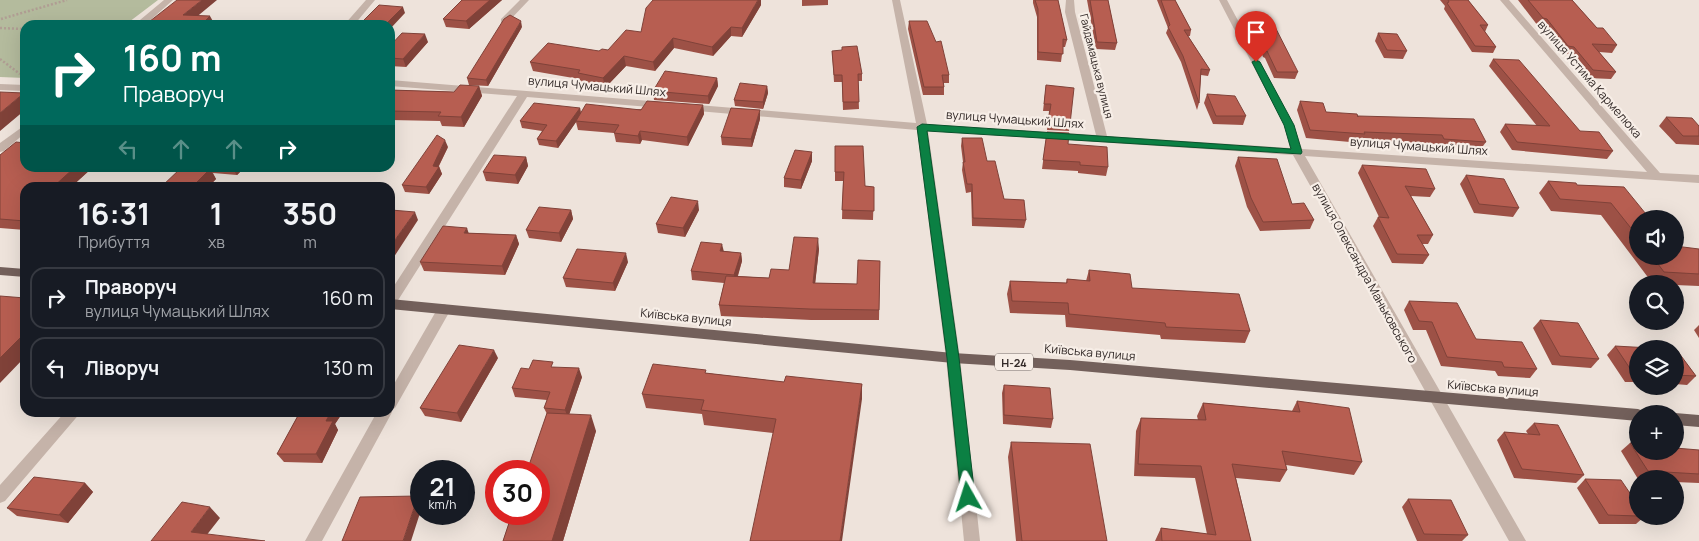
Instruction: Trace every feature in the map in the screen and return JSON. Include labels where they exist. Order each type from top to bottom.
[{"type":"main road","points":[[0,270],[20,272]]},
{"type":"main road","name":"Київська вулиця","points":[[395,304],[953,358],[1070,365],[1629,415]]},
{"type":"main road","points":[[1684,420],[1699,421]]},
{"type":"street","points":[[145,20],[169,0]]},
{"type":"street","points":[[353,20],[371,0]]},
{"type":"street","points":[[504,21],[525,0]]},
{"type":"street","points":[[896,0],[922,127],[953,358],[972,541]]},
{"type":"street","name":"Гайдамацька вулиця","points":[[1070,0],[1070,12],[1102,138]]},
{"type":"street","name":"вулиця Олександра Маньковського","points":[[1223,0],[1289,125],[1297,152],[1435,398],[1518,541]]},
{"type":"street","name":"вулиця Устима Кармелюка","points":[[1504,0],[1657,176]]},
{"type":"street","name":"вулиця Чумацький Шлях","points":[[395,83],[922,127],[1699,179]]},
{"type":"street","points":[[0,87],[20,88]]},
{"type":"street","points":[[395,295],[524,94]]},
{"type":"street","points":[[0,149],[20,132]]},
{"type":"street","points":[[395,395],[444,309]]},
{"type":"street","points":[[0,496],[70,417]]},
{"type":"street","points":[[313,541],[382,417]]},
{"type":"path","points":[[20,29],[0,27],[2,24],[0,18],[66,0]]},
{"type":"path","points":[[0,59],[20,73]]},
{"type":"green space","points":[[0,0],[158,0],[132,20],[20,20],[20,78],[0,77]]},
{"type":"building","points":[[177,0],[202,0],[183,15],[210,16],[206,20],[151,20]]},
{"type":"building","points":[[462,0],[490,0],[466,21],[443,19]]},
{"type":"building","points":[[653,0],[758,0],[742,28],[731,27],[712,47],[673,38],[653,62],[624,56],[603,78],[578,73],[580,70],[530,62],[548,43],[599,51],[602,49],[608,50],[626,30],[641,32],[646,8]]},
{"type":"building","points":[[1035,0],[1058,0],[1067,40],[1063,39],[1063,54],[1038,52],[1038,9]]},
{"type":"building","points":[[1090,0],[1108,0],[1117,43],[1097,42]]},
{"type":"building","points":[[1161,0],[1175,0],[1191,30],[1184,30],[1210,70],[1201,69],[1199,103],[1183,56],[1168,27],[1170,25]]},
{"type":"building","points":[[1448,0],[1468,0],[1488,25],[1480,25],[1496,47],[1475,46],[1447,3],[1449,2]]},
{"type":"building","points":[[1528,0],[1572,0],[1597,28],[1603,28],[1617,45],[1592,44],[1616,72],[1593,70],[1574,47],[1568,46],[1547,19],[1543,18]]},
{"type":"building","points":[[379,5],[403,7],[390,20],[364,20]]},
{"type":"building","points":[[510,15],[521,21],[486,80],[467,78],[504,19]]},
{"type":"building","points":[[1254,18],[1271,19],[1298,72],[1277,72],[1267,51],[1265,51]]},
{"type":"building","points":[[909,21],[927,21],[936,42],[941,41],[949,75],[942,75],[944,87],[924,87]]},
{"type":"building","points":[[402,33],[425,34],[403,59],[395,58],[395,41]]},
{"type":"building","points":[[1378,33],[1397,34],[1407,51],[1387,50]]},
{"type":"building","points":[[857,46],[862,74],[858,74],[859,102],[843,102],[842,75],[834,75],[832,51],[842,50],[842,47]]},
{"type":"building","points":[[1493,59],[1519,60],[1580,131],[1599,132],[1613,151],[1517,142],[1505,124],[1550,126]]},
{"type":"building","points":[[665,71],[717,78],[708,96],[653,91]]},
{"type":"building","points":[[740,83],[767,86],[763,102],[734,100]]},
{"type":"building","points":[[460,85],[479,86],[461,117],[438,116],[441,112],[395,111],[395,90],[454,92]]},
{"type":"building","points":[[1046,85],[1074,88],[1070,124],[1048,123],[1051,104],[1044,104]]},
{"type":"building","points":[[0,92],[20,93],[20,96],[0,113]]},
{"type":"building","points":[[1207,94],[1235,96],[1246,116],[1216,116]]},
{"type":"building","points":[[647,101],[703,105],[687,137],[640,131],[638,136],[614,133],[619,125],[576,121],[586,104],[641,110]]},
{"type":"building","points":[[1300,101],[1323,103],[1326,112],[1357,114],[1358,117],[1474,119],[1486,142],[1444,139],[1442,135],[1364,132],[1365,134],[1310,130]]},
{"type":"building","points":[[534,103],[580,108],[556,141],[537,139],[547,125],[520,121]]},
{"type":"building","points":[[731,108],[760,110],[751,139],[721,137]]},
{"type":"building","points":[[1666,117],[1692,118],[1699,126],[1699,136],[1683,136]]},
{"type":"building","points":[[1047,132],[1069,133],[1068,144],[1107,147],[1108,167],[1080,165],[1080,162],[1043,160]]},
{"type":"building","points":[[437,135],[445,140],[433,166],[439,167],[426,187],[402,185]]},
{"type":"building","points":[[962,138],[982,138],[987,161],[995,161],[1004,199],[1024,200],[1026,220],[973,218],[972,184],[967,184],[963,162],[965,162]]},
{"type":"building","points":[[16,142],[20,142],[20,172],[70,172],[59,182],[20,182],[20,221],[0,219],[0,155]]},
{"type":"building","points":[[835,146],[863,146],[865,186],[874,187],[874,211],[842,210],[844,172],[835,172]]},
{"type":"building","points":[[795,150],[812,152],[801,180],[784,178]]},
{"type":"building","points":[[494,155],[526,157],[515,175],[483,172]]},
{"type":"building","points":[[1238,157],[1277,159],[1292,204],[1304,203],[1314,220],[1263,222],[1251,198]]},
{"type":"building","points":[[1362,165],[1426,169],[1435,189],[1405,186],[1433,235],[1417,235],[1429,255],[1397,254],[1378,217],[1389,218]]},
{"type":"building","points":[[177,172],[207,172],[197,182],[166,182]]},
{"type":"building","points":[[1466,175],[1504,179],[1519,208],[1479,204]]},
{"type":"building","points":[[1548,181],[1576,183],[1577,185],[1624,187],[1643,210],[1629,210],[1629,226],[1611,203],[1560,199]]},
{"type":"building","points":[[671,197],[698,201],[683,228],[656,224]]},
{"type":"building","points":[[539,207],[571,210],[559,233],[526,230]]},
{"type":"building","points":[[395,210],[415,212],[395,240]]},
{"type":"building","points":[[443,226],[467,228],[464,233],[516,235],[502,266],[420,262]]},
{"type":"building","points":[[794,237],[818,238],[813,283],[857,284],[858,260],[880,261],[879,310],[719,305],[726,276],[769,278],[771,269],[789,270]]},
{"type":"building","points":[[701,242],[722,244],[720,251],[741,253],[734,275],[691,271]]},
{"type":"building","points":[[1684,247],[1699,249],[1699,274],[1664,272],[1659,265],[1684,265]]},
{"type":"building","points":[[577,249],[626,253],[613,283],[563,278]]},
{"type":"building","points":[[1089,270],[1130,274],[1132,288],[1239,294],[1250,331],[1166,327],[1165,323],[1069,314],[1068,303],[1012,301],[1010,281],[1067,283],[1067,279],[1090,281]]},
{"type":"building","points":[[0,296],[20,298],[20,338],[0,358]]},
{"type":"building","points":[[1409,301],[1457,303],[1476,339],[1522,342],[1537,369],[1504,367],[1502,362],[1447,357],[1432,322],[1419,321]]},
{"type":"building","points":[[1540,320],[1578,323],[1599,359],[1560,356]]},
{"type":"building","points":[[459,345],[494,350],[457,413],[420,408]]},
{"type":"building","points":[[1615,346],[1629,347],[1629,367]]},
{"type":"building","points":[[533,360],[553,362],[551,367],[579,368],[565,410],[544,408],[550,392],[512,388],[521,368],[529,369]]},
{"type":"building","points":[[1684,360],[1696,376],[1684,375]]},
{"type":"building","points":[[653,364],[706,370],[705,373],[784,382],[786,376],[862,384],[840,541],[750,541],[776,419],[701,410],[704,400],[642,394]]},
{"type":"building","points":[[1004,385],[1050,388],[1053,419],[1004,415]]},
{"type":"building","points":[[1297,401],[1349,408],[1362,462],[1282,451],[1287,470],[1232,464],[1251,541],[1162,541],[1161,528],[1216,535],[1201,466],[1138,464],[1141,418],[1206,420],[1203,403],[1300,412]]},
{"type":"building","points":[[547,413],[591,415],[552,541],[503,541],[508,525],[550,525],[550,460],[531,460]]},
{"type":"building","points":[[297,417],[328,417],[326,421],[333,421],[316,454],[277,454]]},
{"type":"building","points":[[1534,423],[1558,425],[1584,475],[1522,469],[1504,432],[1540,435]]},
{"type":"building","points":[[1011,442],[1090,444],[1107,541],[1022,541]]},
{"type":"building","points":[[1684,449],[1699,450],[1699,474],[1684,473],[1684,470],[1647,470],[1641,460],[1684,460]]},
{"type":"building","points":[[34,477],[85,483],[59,515],[7,508]]},
{"type":"building","points":[[1585,479],[1621,480],[1629,492],[1629,516],[1608,515]]},
{"type":"building","points":[[410,496],[410,520],[403,541],[342,541],[360,497]]},
{"type":"building","points":[[1408,499],[1451,500],[1468,535],[1424,534]]},
{"type":"building","points":[[182,502],[210,507],[191,532],[265,541],[151,541]]},
{"type":"route","points":[[968,497],[953,358],[922,127],[1297,152],[1289,125],[1256,62]]}]
